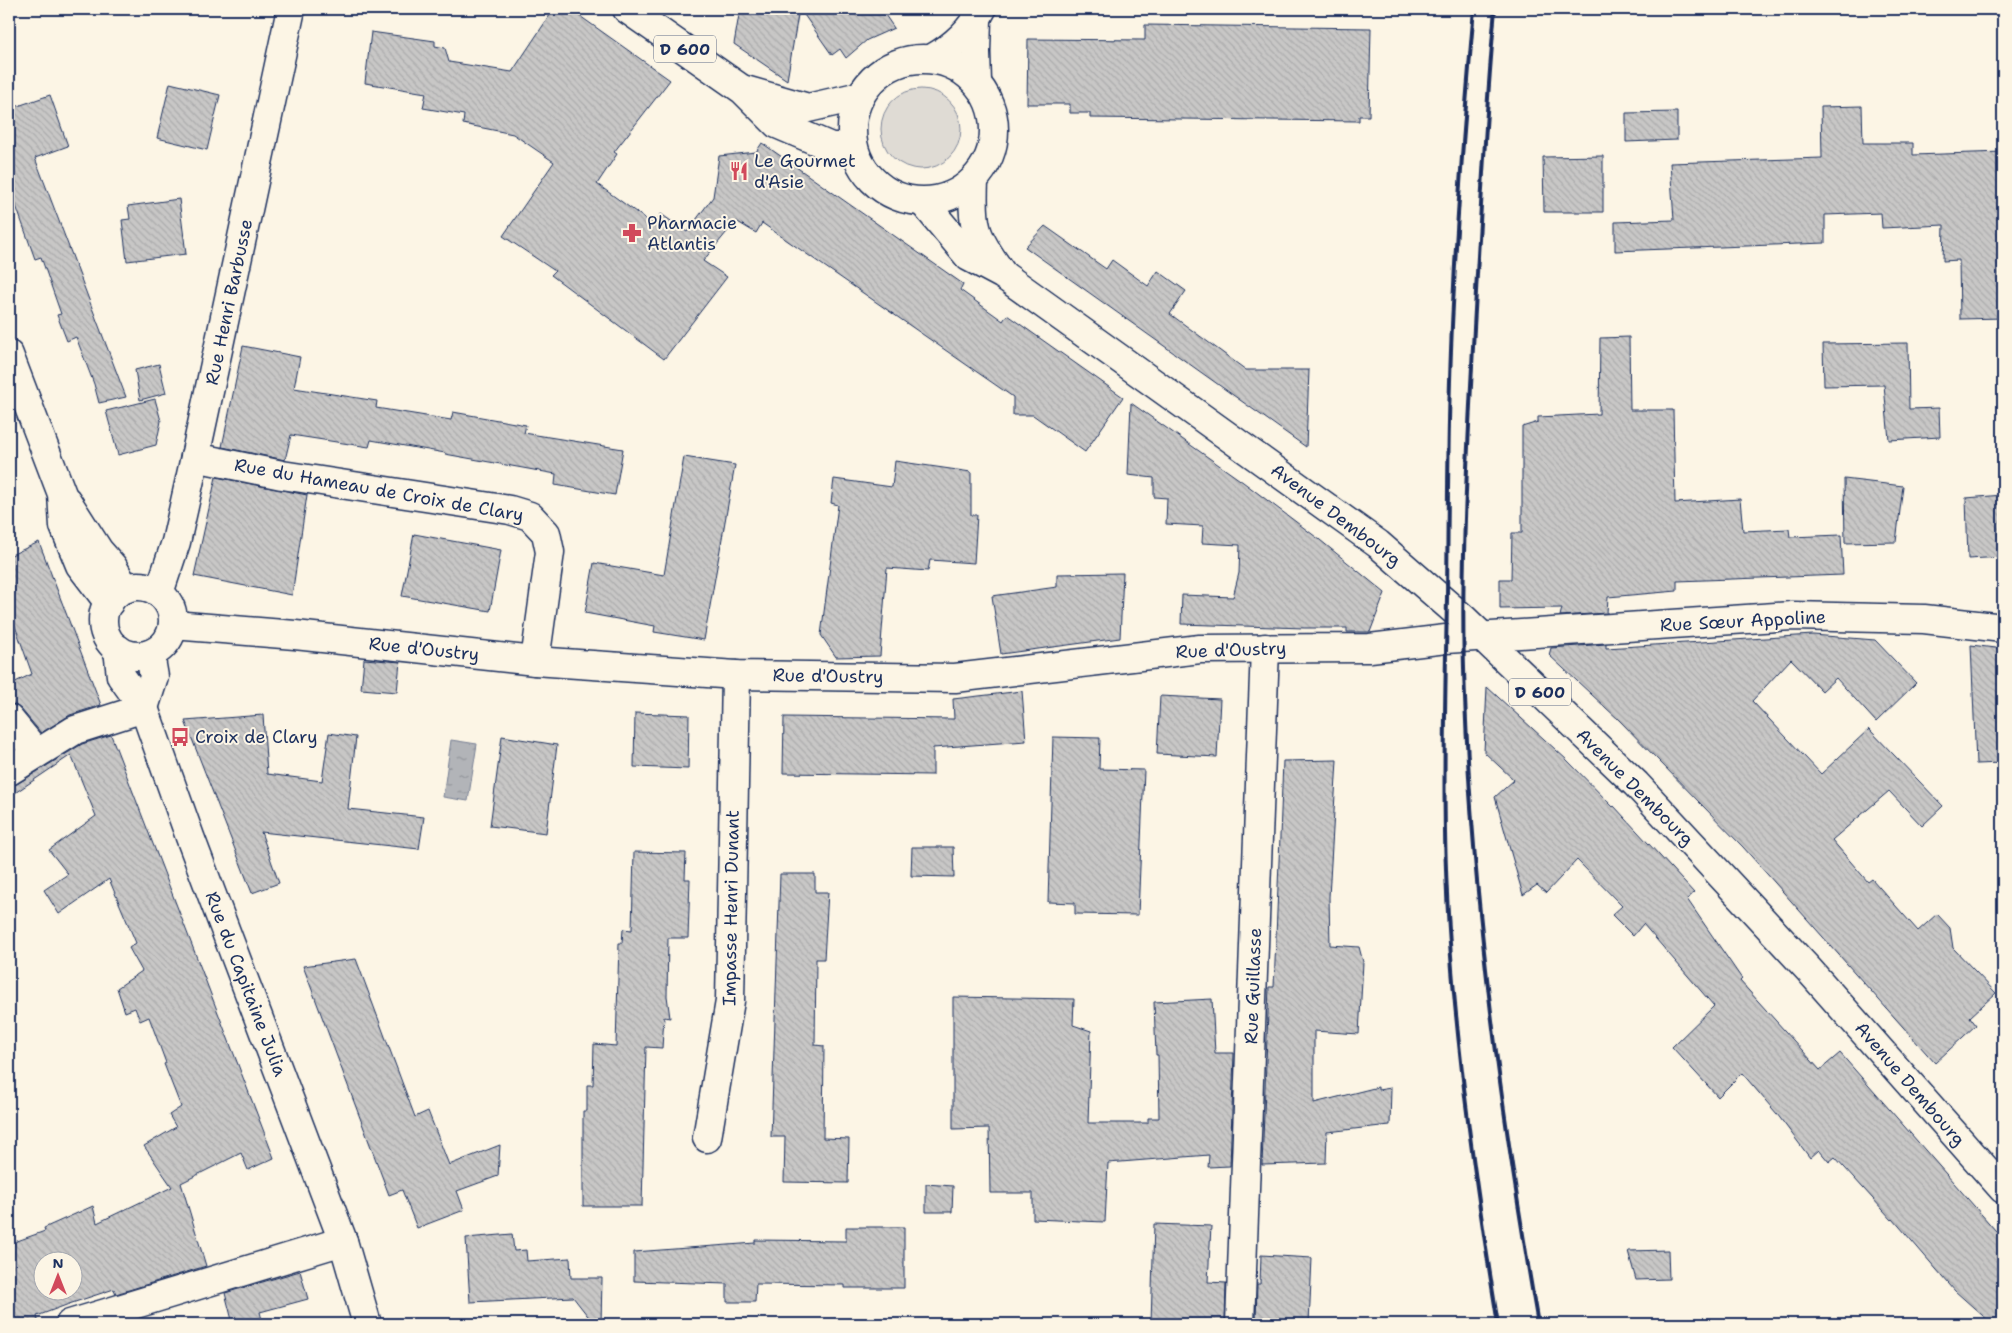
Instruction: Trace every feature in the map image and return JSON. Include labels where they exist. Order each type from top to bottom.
[{"type":"street","name":"Rue Henri Barbusse","points":[[159,593],[176,542],[196,457],[291,9]]},
{"type":"street","name":"D 600","points":[[627,9],[743,90],[777,124],[831,147],[853,147]]},
{"type":"street","points":[[933,58],[958,67],[977,82],[991,106],[995,132],[990,158],[974,181],[950,197],[923,202],[889,193],[866,174],[853,147],[852,120],[860,96],[874,77],[898,62],[933,58],[953,46],[980,14]]},
{"type":"street","points":[[977,82],[976,52],[980,14]]},
{"type":"street","name":"D 600","points":[[743,90],[808,108],[860,96]]},
{"type":"street","name":"Avenue Dembourg","points":[[974,181],[973,210],[976,231],[983,247],[1003,275]]},
{"type":"street","name":"Avenue Dembourg","points":[[923,202],[969,257],[1003,275],[1378,544],[1482,636],[1636,784],[1809,970],[2003,1189]]},
{"type":"street","points":[[9,355],[62,494],[64,526],[80,565],[117,596],[136,586],[148,588],[159,593],[170,607],[173,625],[166,643],[150,654],[128,654],[118,649]]},
{"type":"street","name":"Rue du Hameau de Croix de Clary","points":[[196,457],[282,475],[510,510],[530,516],[546,533],[550,552],[534,661]]},
{"type":"street","name":"Rue du Capitaine Julia","points":[[117,596],[104,613],[103,623],[111,642],[118,649],[120,676],[144,708],[190,837],[343,1240],[367,1324]]},
{"type":"street","name":"Rue Sœur Appoline","points":[[1482,636],[1792,616],[1924,619],[2003,628]]},
{"type":"street","name":"Rue d'Oustry","points":[[173,625],[295,635],[534,661],[736,675],[955,678],[1200,649],[1370,648],[1482,636]]},
{"type":"street","name":"Rue Guillasse","points":[[1240,1324],[1266,648]]},
{"type":"street","points":[[9,771],[76,730],[144,708],[154,677],[150,654]]},
{"type":"street","name":"Impasse Henri Dunant","points":[[707,1138],[730,1001],[736,675]]},
{"type":"street","points":[[9,718],[37,753]]},
{"type":"street","points":[[70,1324],[343,1240]]},
{"type":"shaded area","points":[[921,89],[936,92],[949,101],[958,114],[961,129],[958,144],[949,157],[936,166],[921,169],[906,166],[893,157],[884,144],[881,129],[884,114],[893,101],[906,92]]},
{"type":"water","points":[[451,740],[477,744],[468,801],[443,797]]},
{"type":"building","points":[[554,9],[570,9],[670,80],[614,152],[617,154],[597,184],[654,225],[661,214],[687,232],[713,197],[719,156],[756,152],[762,143],[963,284],[960,290],[1003,321],[1007,315],[1123,397],[1085,452],[1033,415],[1013,415],[1013,397],[762,223],[756,233],[736,221],[703,261],[727,277],[664,359],[551,275],[555,271],[503,236],[554,162],[513,134],[463,124],[464,115],[423,108],[426,93],[365,83],[371,32],[435,41],[435,46],[445,48],[449,62],[512,72]]},
{"type":"building","points":[[740,9],[799,9],[787,80],[734,44]]},
{"type":"building","points":[[800,9],[881,9],[894,28],[867,40],[846,58],[840,49],[832,55]]},
{"type":"building","points":[[1145,25],[1371,28],[1369,116],[1359,116],[1359,121],[1090,118],[1090,113],[1070,113],[1070,104],[1027,104],[1028,39],[1145,40]]},
{"type":"building","points":[[170,83],[220,95],[207,150],[157,138]]},
{"type":"building","points":[[50,95],[68,146],[35,158],[126,397],[99,403],[94,384],[76,337],[67,341],[57,315],[61,314],[41,257],[35,259],[9,186],[9,97],[11,96],[15,107]]},
{"type":"building","points":[[1862,106],[1863,143],[1913,143],[1913,155],[2003,152],[2003,318],[1960,319],[1959,260],[1943,261],[1944,225],[1882,228],[1881,213],[1825,215],[1825,243],[1615,251],[1615,222],[1674,220],[1670,163],[1822,158],[1821,107]]},
{"type":"building","points":[[1677,112],[1677,140],[1626,142],[1626,113]]},
{"type":"building","points":[[1603,156],[1603,212],[1544,212],[1543,157]]},
{"type":"building","points":[[179,199],[186,254],[127,261],[122,220],[130,219],[128,206]]},
{"type":"building","points":[[1045,226],[1106,269],[1112,260],[1148,286],[1158,271],[1186,291],[1170,314],[1246,370],[1309,370],[1306,447],[1025,247]]},
{"type":"building","points":[[1629,337],[1630,410],[1673,410],[1675,503],[1740,499],[1743,531],[1789,529],[1790,537],[1841,535],[1843,575],[1677,581],[1677,591],[1608,597],[1607,613],[1560,616],[1562,608],[1500,609],[1500,579],[1511,579],[1512,533],[1522,533],[1522,427],[1538,422],[1538,417],[1599,414],[1600,338]]},
{"type":"building","points":[[1908,343],[1909,409],[1939,408],[1940,437],[1889,440],[1884,385],[1824,386],[1823,344]]},
{"type":"building","points":[[243,346],[300,357],[294,388],[377,401],[376,408],[451,420],[453,412],[526,425],[524,433],[623,449],[615,495],[555,485],[556,474],[371,440],[369,447],[291,435],[285,460],[222,447]]},
{"type":"building","points":[[159,364],[166,393],[140,400],[135,370]]},
{"type":"building","points":[[155,399],[161,421],[156,445],[118,455],[106,411]]},
{"type":"building","points":[[1131,403],[1243,482],[1320,540],[1385,593],[1370,632],[1347,632],[1347,628],[1181,624],[1182,595],[1233,597],[1239,573],[1240,545],[1202,543],[1203,526],[1166,524],[1167,498],[1154,497],[1154,478],[1128,475]]},
{"type":"building","points":[[684,457],[735,465],[704,640],[654,632],[655,626],[585,613],[594,563],[664,575]]},
{"type":"building","points":[[895,461],[971,472],[971,515],[977,515],[974,563],[930,560],[928,571],[887,568],[880,656],[836,657],[821,635],[838,505],[831,503],[834,479],[892,487]]},
{"type":"building","points":[[216,477],[307,495],[292,595],[194,576]]},
{"type":"building","points":[[1844,479],[1903,486],[1896,542],[1845,543]]},
{"type":"building","points":[[2003,495],[2003,557],[1968,559],[1966,498]]},
{"type":"building","points":[[414,534],[501,550],[490,611],[402,596]]},
{"type":"building","points":[[39,542],[101,705],[70,715],[41,733],[21,709],[9,704],[9,685],[32,674],[9,609],[9,556]]},
{"type":"building","points":[[1123,573],[1120,638],[1001,654],[992,596],[1057,587],[1057,574]]},
{"type":"building","points":[[1813,635],[1875,640],[1916,683],[1876,722],[1836,678],[1822,691],[1791,659],[1752,701],[1821,774],[1869,729],[1943,806],[1922,826],[1889,791],[1832,840],[1868,882],[1872,879],[1918,931],[1937,914],[1950,928],[1953,948],[1996,993],[1970,1017],[1976,1025],[1935,1063],[1743,847],[1619,720],[1549,655],[1551,648],[1606,644],[1606,648]]},
{"type":"building","points":[[1971,645],[2003,649],[2003,763],[1976,764]]},
{"type":"building","points":[[364,659],[400,662],[397,692],[361,689]]},
{"type":"building","points":[[1487,687],[1614,806],[1694,893],[1687,899],[1742,979],[1740,981],[1820,1070],[1840,1053],[2003,1239],[2003,1324],[1992,1324],[1955,1291],[1893,1219],[1835,1157],[1829,1162],[1819,1150],[1810,1158],[1777,1114],[1742,1073],[1718,1097],[1672,1047],[1714,1006],[1643,924],[1633,936],[1612,915],[1622,906],[1577,860],[1546,893],[1537,885],[1523,895],[1495,797],[1514,780],[1484,752]]},
{"type":"building","points":[[1022,691],[1026,741],[933,748],[933,775],[783,773],[784,717],[954,719],[953,699]]},
{"type":"building","points":[[1160,696],[1220,699],[1217,757],[1157,754]]},
{"type":"building","points":[[635,713],[689,715],[688,769],[634,767]]},
{"type":"building","points":[[263,715],[267,774],[322,781],[329,733],[356,737],[348,809],[424,817],[419,849],[261,832],[279,883],[252,893],[185,721]]},
{"type":"building","points":[[111,735],[274,1158],[248,1170],[241,1153],[181,1183],[206,1266],[116,1294],[114,1289],[82,1300],[82,1250],[32,1250],[32,1300],[81,1300],[37,1316],[39,1324],[9,1324],[9,1244],[45,1231],[44,1228],[93,1206],[97,1223],[172,1187],[144,1146],[176,1127],[169,1115],[181,1107],[164,1064],[166,1063],[149,1017],[140,1021],[135,1008],[125,1012],[117,988],[142,971],[129,948],[136,943],[109,879],[59,914],[44,890],[68,874],[49,850],[96,816],[71,755],[9,797],[9,787],[82,744]]},
{"type":"building","points":[[502,736],[557,745],[546,833],[490,826]]},
{"type":"building","points":[[1053,737],[1100,738],[1099,769],[1144,770],[1138,915],[1075,914],[1075,903],[1048,902]]},
{"type":"building","points":[[1337,760],[1329,897],[1330,945],[1359,947],[1363,962],[1359,1034],[1314,1031],[1314,1103],[1378,1087],[1378,1090],[1391,1088],[1390,1125],[1327,1132],[1326,1163],[1262,1165],[1269,987],[1274,987],[1283,761]]},
{"type":"building","points":[[912,847],[953,847],[954,877],[911,876]]},
{"type":"building","points":[[634,852],[686,853],[685,879],[690,879],[688,938],[668,938],[667,996],[670,1018],[664,1017],[662,1048],[646,1047],[642,1206],[583,1206],[583,1111],[587,1111],[587,1085],[593,1085],[594,1044],[616,1046],[619,943],[622,943],[623,929],[632,930]]},
{"type":"building","points":[[780,874],[815,874],[815,892],[828,892],[824,959],[816,959],[815,1045],[824,1046],[823,1138],[849,1139],[848,1183],[784,1182],[785,1137],[771,1137]]},
{"type":"building","points":[[356,959],[415,1117],[428,1111],[449,1165],[500,1145],[498,1176],[457,1191],[464,1210],[417,1228],[402,1190],[389,1195],[303,966]]},
{"type":"building","points":[[953,997],[1074,999],[1073,1025],[1091,1031],[1088,1123],[1148,1123],[1148,1118],[1159,1118],[1158,1055],[1156,1055],[1154,1002],[1212,999],[1215,1053],[1234,1053],[1230,1166],[1208,1167],[1209,1155],[1108,1163],[1105,1222],[1033,1219],[1033,1193],[990,1193],[989,1128],[953,1129]]},
{"type":"building","points":[[926,1184],[953,1186],[952,1212],[926,1212]]},
{"type":"building","points":[[1154,1224],[1211,1226],[1208,1282],[1226,1283],[1225,1324],[1151,1324]]},
{"type":"building","points":[[846,1227],[904,1227],[904,1288],[845,1288],[845,1285],[756,1284],[755,1302],[727,1302],[727,1284],[634,1281],[634,1252],[755,1243],[755,1240],[846,1241]]},
{"type":"building","points":[[512,1234],[514,1251],[526,1250],[527,1261],[570,1258],[571,1278],[602,1278],[601,1324],[594,1324],[573,1297],[470,1302],[466,1238]]},
{"type":"building","points":[[1668,1250],[1669,1279],[1636,1280],[1628,1251]]},
{"type":"building","points":[[1261,1255],[1312,1258],[1309,1324],[1256,1324],[1257,1284],[1260,1284]]},
{"type":"building","points":[[300,1271],[308,1299],[260,1312],[263,1324],[233,1324],[225,1293]]},
{"type":"railway","points":[[1474,9],[1460,182],[1451,364],[1445,822],[1448,911],[1459,1048],[1498,1324]]},
{"type":"railway","points":[[1495,9],[1482,178],[1467,478],[1463,610],[1465,698],[1475,855],[1491,1012],[1501,1090],[1538,1324]]},
{"type":"place","name":"Le Gourmet d'Asie","points":[[739,171]]},
{"type":"place","name":"Pharmacie Atlantis","points":[[632,233]]},
{"type":"place","name":"Croix de Clary","points":[[180,737]]}]
